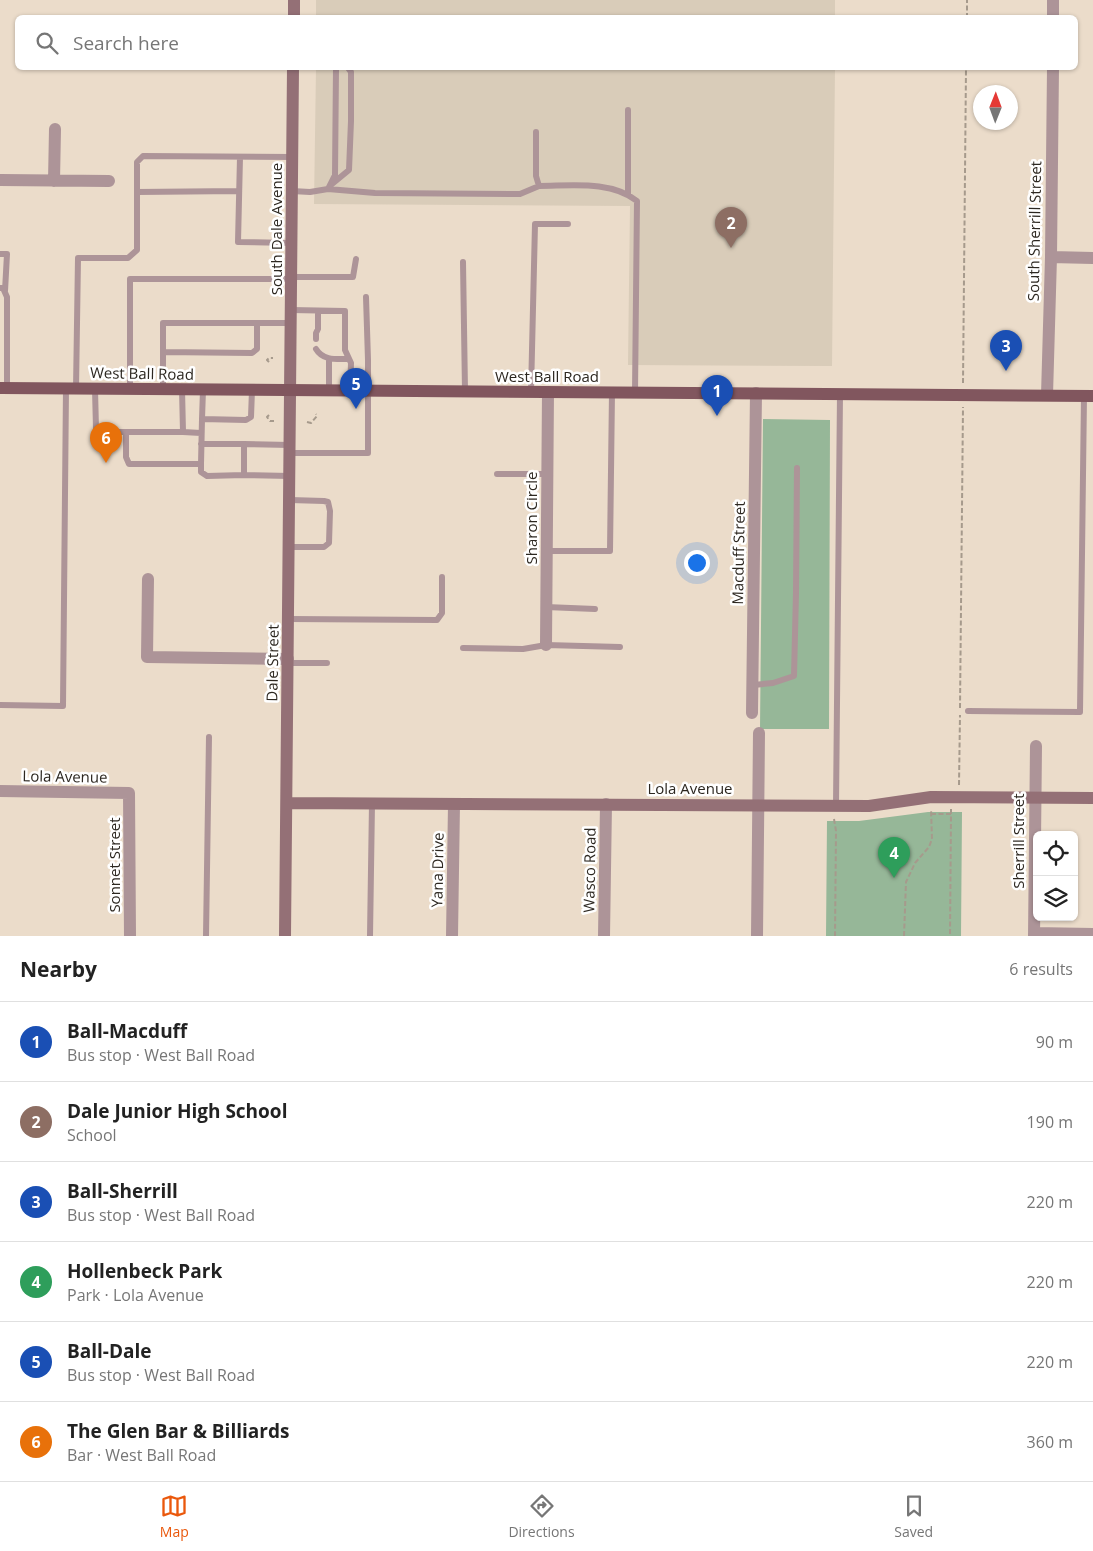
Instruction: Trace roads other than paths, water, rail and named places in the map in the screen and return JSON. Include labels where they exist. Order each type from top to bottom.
[{"type":"main road","name":"West Ball Road","points":[[4,388],[1089,396]]},
{"type":"street","points":[[294,0],[294,15]]},
{"type":"street","points":[[1053,0],[1053,15]]},
{"type":"street","name":"South Dale Avenue","points":[[290,390],[294,70]]},
{"type":"street","name":"South Sherrill Street","points":[[1047,395],[1053,70]]},
{"type":"street","points":[[54,181],[55,129]]},
{"type":"street","points":[[0,180],[109,181]]},
{"type":"street","points":[[1051,257],[1093,258]]},
{"type":"street","name":"Dale Street","points":[[286,936],[290,390]]},
{"type":"street","name":"Sharon Circle","points":[[546,645],[548,392]]},
{"type":"street","name":"Macduff Street","points":[[752,713],[756,393]]},
{"type":"street","points":[[148,579],[147,658],[288,661]]},
{"type":"street","points":[[757,936],[759,733]]},
{"type":"street","name":"Sherrill Street","points":[[1034,935],[1036,746]]},
{"type":"street","name":"Lola Avenue","points":[[0,791],[129,793]]},
{"type":"street","name":"Sonnet Street","points":[[129,793],[130,936]]},
{"type":"street","name":"Lola Avenue","points":[[287,803],[868,806],[931,797],[1093,798]]},
{"type":"street","name":"Yana Drive","points":[[452,936],[454,804]]},
{"type":"street","name":"Wasco Road","points":[[604,936],[606,804]]},
{"type":"street","points":[[1034,935],[1093,934]]},
{"type":"lane","points":[[328,189],[335,175],[336,70]]},
{"type":"lane","points":[[328,189],[349,170],[352,121],[350,70]]},
{"type":"lane","points":[[628,110],[628,194]]},
{"type":"lane","points":[[536,132],[536,176],[539,186]]},
{"type":"lane","points":[[0,705],[63,706],[71,389],[78,258],[128,258],[137,250],[137,162],[143,156],[293,157]]},
{"type":"lane","points":[[240,157],[238,242],[292,243]]},
{"type":"lane","points":[[292,191],[310,192],[328,189],[375,193],[520,194],[539,186],[601,186],[628,194],[637,201],[634,392]]},
{"type":"lane","points":[[137,192],[239,191]]},
{"type":"lane","points":[[531,392],[535,224],[568,224]]},
{"type":"lane","points":[[0,254],[7,254],[3,289],[7,297],[4,388]]},
{"type":"lane","points":[[130,389],[130,279],[353,277],[356,259]]},
{"type":"lane","points":[[463,262],[465,391]]},
{"type":"lane","points":[[201,444],[244,444],[290,449],[368,453],[366,297]]},
{"type":"lane","points":[[316,339],[318,311]]},
{"type":"lane","points":[[163,389],[163,323],[257,323],[318,311],[345,311],[345,350],[351,363],[350,390]]},
{"type":"lane","points":[[163,352],[252,353],[257,349],[257,323]]},
{"type":"lane","points":[[316,349],[319,355],[329,359],[349,359]]},
{"type":"lane","points":[[328,390],[329,359]]},
{"type":"lane","points":[[95,389],[97,431],[201,433]]},
{"type":"lane","points":[[182,389],[182,432]]},
{"type":"lane","points":[[203,390],[201,472],[207,476],[290,476]]},
{"type":"lane","points":[[202,419],[249,419],[251,417],[252,390]]},
{"type":"lane","points":[[547,551],[610,551],[612,392]]},
{"type":"lane","points":[[834,806],[840,394]]},
{"type":"lane","points":[[968,711],[1080,712],[1089,396]]},
{"type":"lane","points":[[126,432],[126,457],[129,464],[201,464]]},
{"type":"lane","points":[[244,444],[244,476]]},
{"type":"lane","points":[[753,685],[773,683],[794,676],[796,468]]},
{"type":"lane","points":[[497,474],[547,474]]},
{"type":"lane","points":[[289,547],[321,547],[329,543],[330,510],[328,502],[290,500]]},
{"type":"lane","points":[[288,619],[437,620],[442,613],[442,577]]},
{"type":"lane","points":[[546,607],[595,609]]},
{"type":"lane","points":[[463,648],[523,649],[546,645],[620,647]]},
{"type":"lane","points":[[288,661],[327,663]]},
{"type":"lane","points":[[206,936],[209,737]]},
{"type":"lane","points":[[370,936],[372,803]]},
{"type":"place","name":"Dale Junior High School","points":[[731,248]]},
{"type":"place","name":"Ball-Sherrill","points":[[1006,371]]},
{"type":"place","name":"Ball-Dale","points":[[356,409]]},
{"type":"place","name":"Ball-Macduff","points":[[717,416]]},
{"type":"place","name":"The Glen Bar & Billiards","points":[[106,463]]},
{"type":"place","name":"Hollenbeck Park","points":[[894,878]]}]
